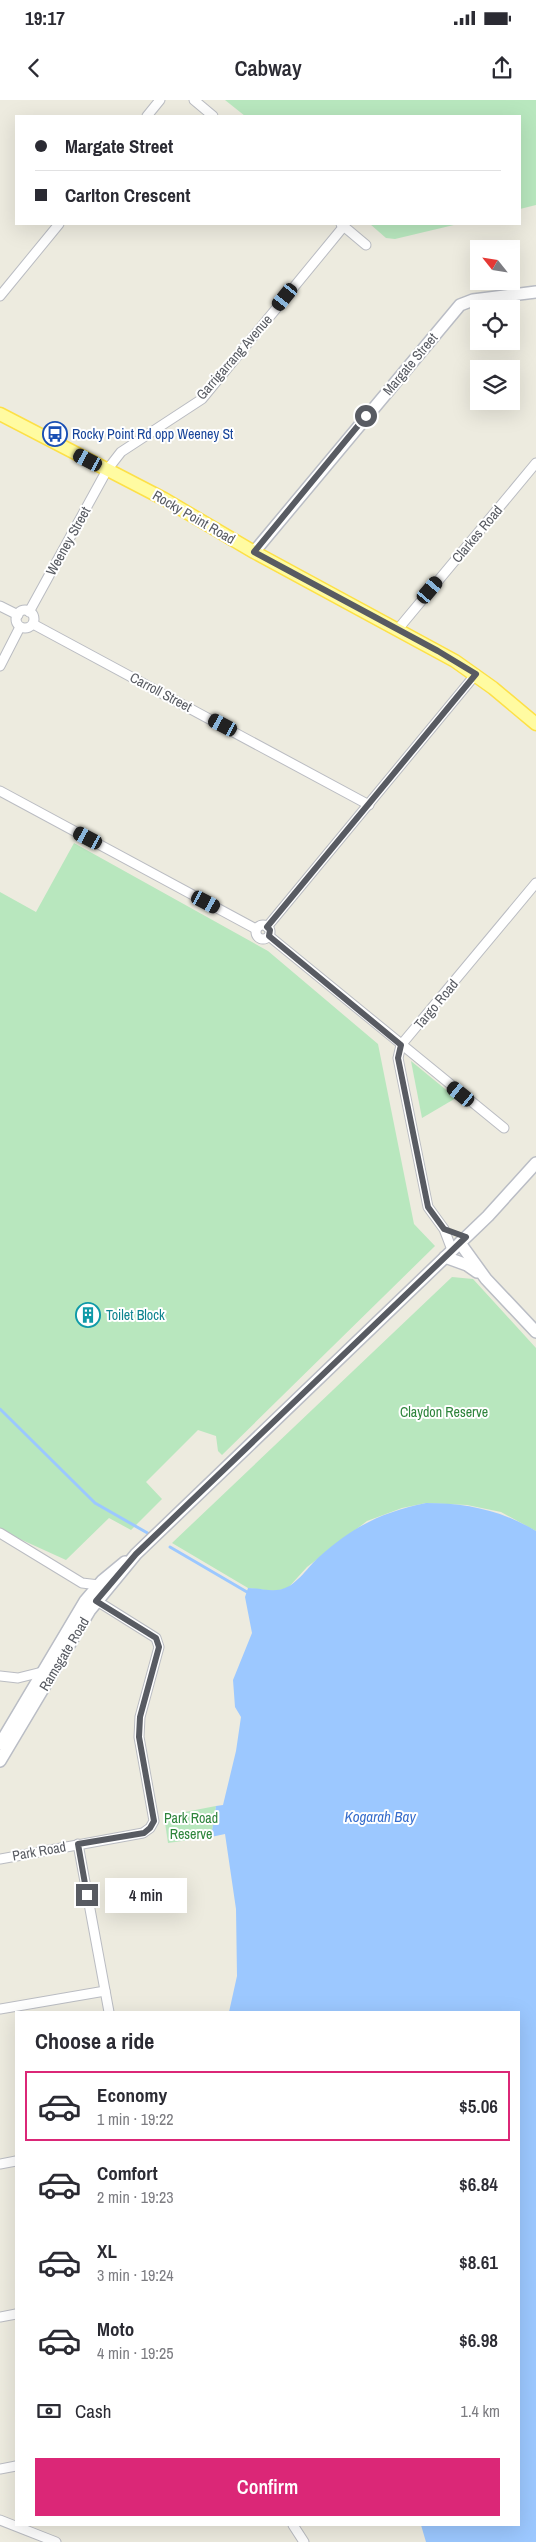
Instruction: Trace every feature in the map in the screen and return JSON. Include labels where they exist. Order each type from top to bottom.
[{"type":"main road","name":"Margate Street","points":[[254,552],[460,306],[474,300],[536,292]]},
{"type":"main road","name":"Rocky Point Road","points":[[0,414],[164,499],[254,552],[398,629],[476,674],[536,724]]},
{"type":"main road","name":"Ramsgate Road","points":[[0,1761],[99,1585],[147,1544],[456,1247],[536,1163]]},
{"type":"main road","points":[[456,1247],[467,1265],[486,1279]]},
{"type":"main road","points":[[456,1247],[536,1332]]},
{"type":"main road","name":"Ramsgate Road","points":[[0,1744],[42,1672],[91,1601],[136,1554]]},
{"type":"street","points":[[148,115],[160,100]]},
{"type":"street","points":[[194,100],[212,115]]},
{"type":"street","points":[[0,296],[58,225]]},
{"type":"street","points":[[342,225],[366,245]]},
{"type":"street","name":"Garrigarrang Avenue","points":[[107,470],[121,452],[202,399],[342,225]]},
{"type":"street","name":"Clarkes Road","points":[[398,629],[536,463]]},
{"type":"street","name":"Weeney Street","points":[[28,612],[107,470]]},
{"type":"street","points":[[0,606],[18,615]]},
{"type":"street","points":[[22,611],[28,612],[33,617],[33,624],[27,628],[20,627],[17,622],[18,615],[22,611]]},
{"type":"street","name":"Carroll Street","points":[[33,624],[369,805]]},
{"type":"street","points":[[0,666],[20,627]]},
{"type":"street","points":[[268,932],[476,674]]},
{"type":"street","points":[[0,791],[256,929],[260,926],[401,1045],[504,1128]]},
{"type":"street","name":"Targo Road","points":[[401,1045],[536,884]]},
{"type":"street","points":[[401,1045],[398,1058],[428,1207],[456,1247]]},
{"type":"street","points":[[444,1229],[456,1247]]},
{"type":"street","points":[[0,1533],[82,1583],[99,1585]]},
{"type":"street","points":[[82,1583],[91,1601]]},
{"type":"street","name":"Park Road","points":[[0,1858],[144,1833],[154,1821],[139,1737],[140,1717],[159,1647],[156,1638],[91,1601]]},
{"type":"street","points":[[0,1676],[18,1678],[42,1672]]},
{"type":"street","points":[[18,1678],[27,1686],[29,1694]]},
{"type":"street","points":[[78,1844],[109,2011]]},
{"type":"street","points":[[0,2009],[105,1991]]},
{"type":"street","points":[[0,2164],[15,2161]]},
{"type":"street","points":[[0,2317],[15,2314]]},
{"type":"street","points":[[0,2469],[15,2466]]},
{"type":"street","points":[[0,2520],[15,2526]]},
{"type":"street","points":[[15,2526],[56,2542]]},
{"type":"street","points":[[294,2526],[304,2542]]},
{"type":"green space","points":[[225,100],[536,100],[536,205],[521,209],[521,115],[244,115]]},
{"type":"green space","points":[[371,225],[454,225],[395,239],[386,238]]},
{"type":"green space","points":[[74,843],[268,951],[378,1044],[414,1224],[435,1246],[222,1455],[218,1451],[216,1436],[198,1430],[146,1482],[162,1499],[131,1530],[109,1518],[66,1560],[0,1530],[0,892],[36,912]]},
{"type":"green space","points":[[411,1061],[456,1098],[422,1118]]},
{"type":"green space","name":"Claydon Reserve","points":[[452,1277],[473,1279],[536,1348],[536,1531],[501,1512],[467,1505],[426,1503],[402,1508],[367,1521],[307,1567],[288,1588],[275,1591],[248,1588],[172,1543]]},
{"type":"green space","name":"Park Road Reserve","points":[[216,1806],[211,1837],[168,1843],[164,1816]]},
{"type":"water","name":"Kogarah Bay","points":[[426,1503],[469,1506],[510,1518],[536,1531],[536,2542],[426,2542],[421,2526],[520,2526],[520,2011],[229,2011],[237,1976],[236,1909],[225,1834],[211,1837],[216,1806],[223,1805],[236,1751],[241,1717],[235,1707],[233,1680],[252,1633],[245,1597],[248,1588],[276,1590],[289,1586],[343,1537],[368,1522]]},
{"type":"waterway","points":[[0,1409],[95,1503],[151,1535]]},
{"type":"waterway","points":[[170,1547],[247,1592]]},
{"type":"place","name":"Rocky Point Rd opp Weeney St","points":[[55,434]]},
{"type":"place","name":"Toilet Block","points":[[88,1315]]},
{"type":"route","points":[[87,1895],[78,1844],[144,1833],[154,1821],[139,1737],[140,1717],[159,1647],[156,1638],[96,1601],[117,1579],[136,1554],[466,1237],[453,1234],[444,1229],[428,1207],[398,1058],[401,1045],[269,936],[270,930],[267,927],[476,674],[438,651],[254,552],[366,416]]}]
